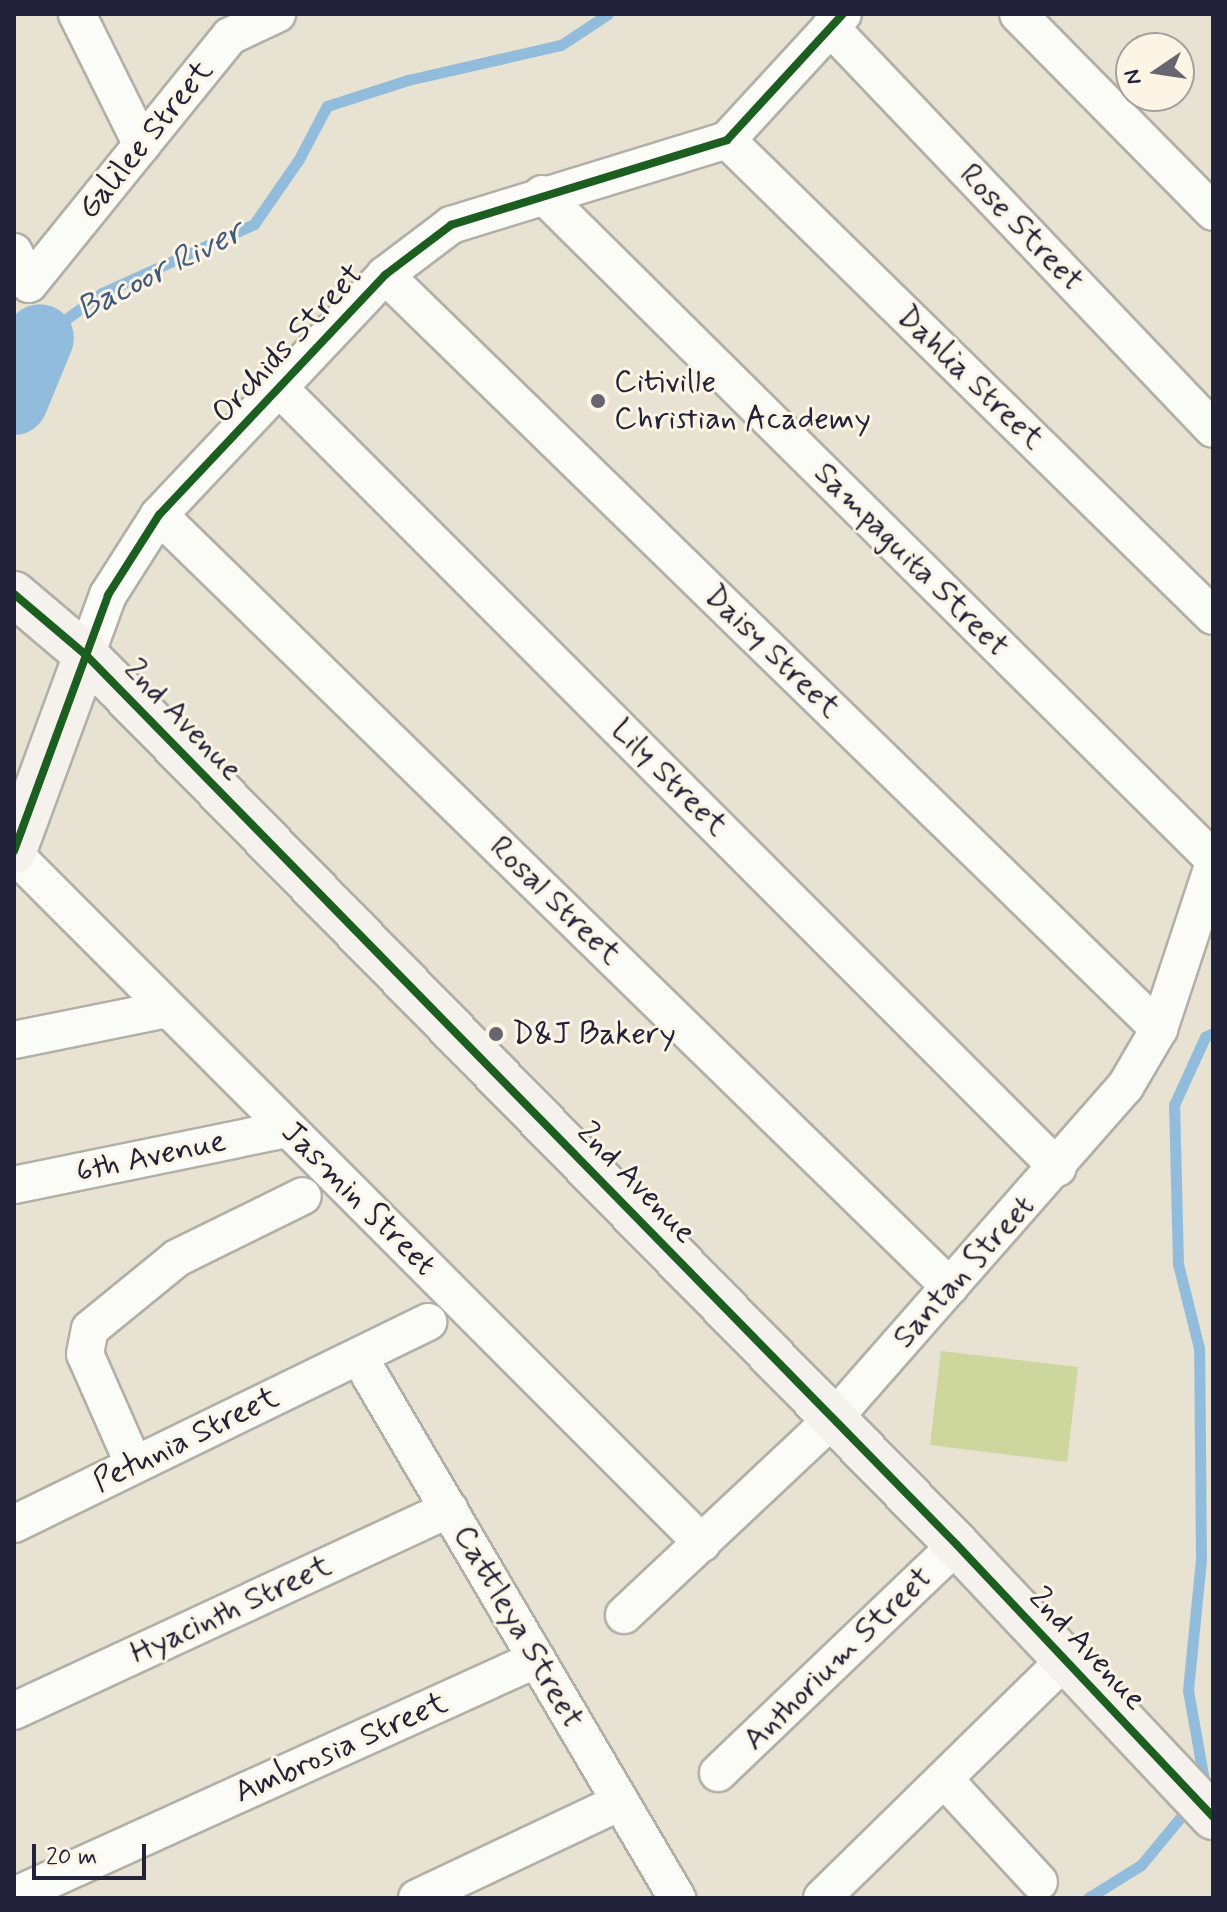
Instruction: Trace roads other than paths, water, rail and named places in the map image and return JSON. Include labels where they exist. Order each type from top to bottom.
[{"type":"street","points":[[77,14],[142,145]]},
{"type":"street","points":[[1018,14],[1213,212]]},
{"type":"street","name":"Galilee Street","points":[[14,252],[29,284],[230,36],[264,16]]},
{"type":"street","points":[[727,140],[836,20]]},
{"type":"street","name":"Rose Street","points":[[836,20],[1213,429]]},
{"type":"street","name":"Orchids Street","points":[[74,644],[159,515],[385,275],[451,225],[542,194],[727,140]]},
{"type":"street","name":"Dahlia Street","points":[[727,140],[1213,616]]},
{"type":"street","name":"Sampaguita Street","points":[[542,194],[1213,859]]},
{"type":"street","name":"Daisy Street","points":[[385,275],[1159,1029]]},
{"type":"street","name":"Lily Street","points":[[279,388],[1058,1168]]},
{"type":"street","name":"Rosal Street","points":[[159,515],[950,1287]]},
{"type":"street","name":"2nd Avenue","points":[[14,594],[74,644],[957,1545],[1213,1817]]},
{"type":"street","points":[[14,852],[74,644]]},
{"type":"street","name":"Jasmin Street","points":[[14,852],[702,1543]]},
{"type":"street","name":"Santan Street","points":[[624,1615],[833,1419],[1058,1168],[1125,1087],[1159,1029],[1213,866]]},
{"type":"street","points":[[14,1040],[168,1009]]},
{"type":"street","name":"6th Avenue","points":[[14,1185],[287,1129]]},
{"type":"street","points":[[134,1465],[85,1354],[90,1329],[177,1258],[303,1196]]},
{"type":"street","name":"Petunia Street","points":[[14,1524],[428,1322]]},
{"type":"street","name":"Cattleya Street","points":[[359,1357],[677,1898]]},
{"type":"street","name":"Hyacinth Street","points":[[14,1711],[449,1509]]},
{"type":"street","name":"Anthorium Street","points":[[718,1773],[957,1545]]},
{"type":"street","name":"Ambrosia Street","points":[[14,1896],[537,1659]]},
{"type":"street","points":[[838,1893],[944,1779],[1065,1660]]},
{"type":"street","points":[[944,1779],[1039,1882]]},
{"type":"street","points":[[417,1898],[620,1802]]},
{"type":"waterway","name":"Bacoor River","points":[[40,338],[102,293],[254,224],[299,159],[327,106],[408,80],[561,45],[608,14]]},
{"type":"waterway","name":"Bacoor River","points":[[14,401],[40,338]]},
{"type":"waterway","points":[[1204,1780],[1188,1690],[1201,1560],[1199,1348],[1178,1264],[1174,1105],[1205,1037],[1213,1033]]},
{"type":"waterway","points":[[1088,1898],[1141,1865],[1179,1819]]},
{"type":"place","name":"Citiville Christian Academy","points":[[598,401]]},
{"type":"place","name":"D&J Bakery","points":[[496,1034]]}]
